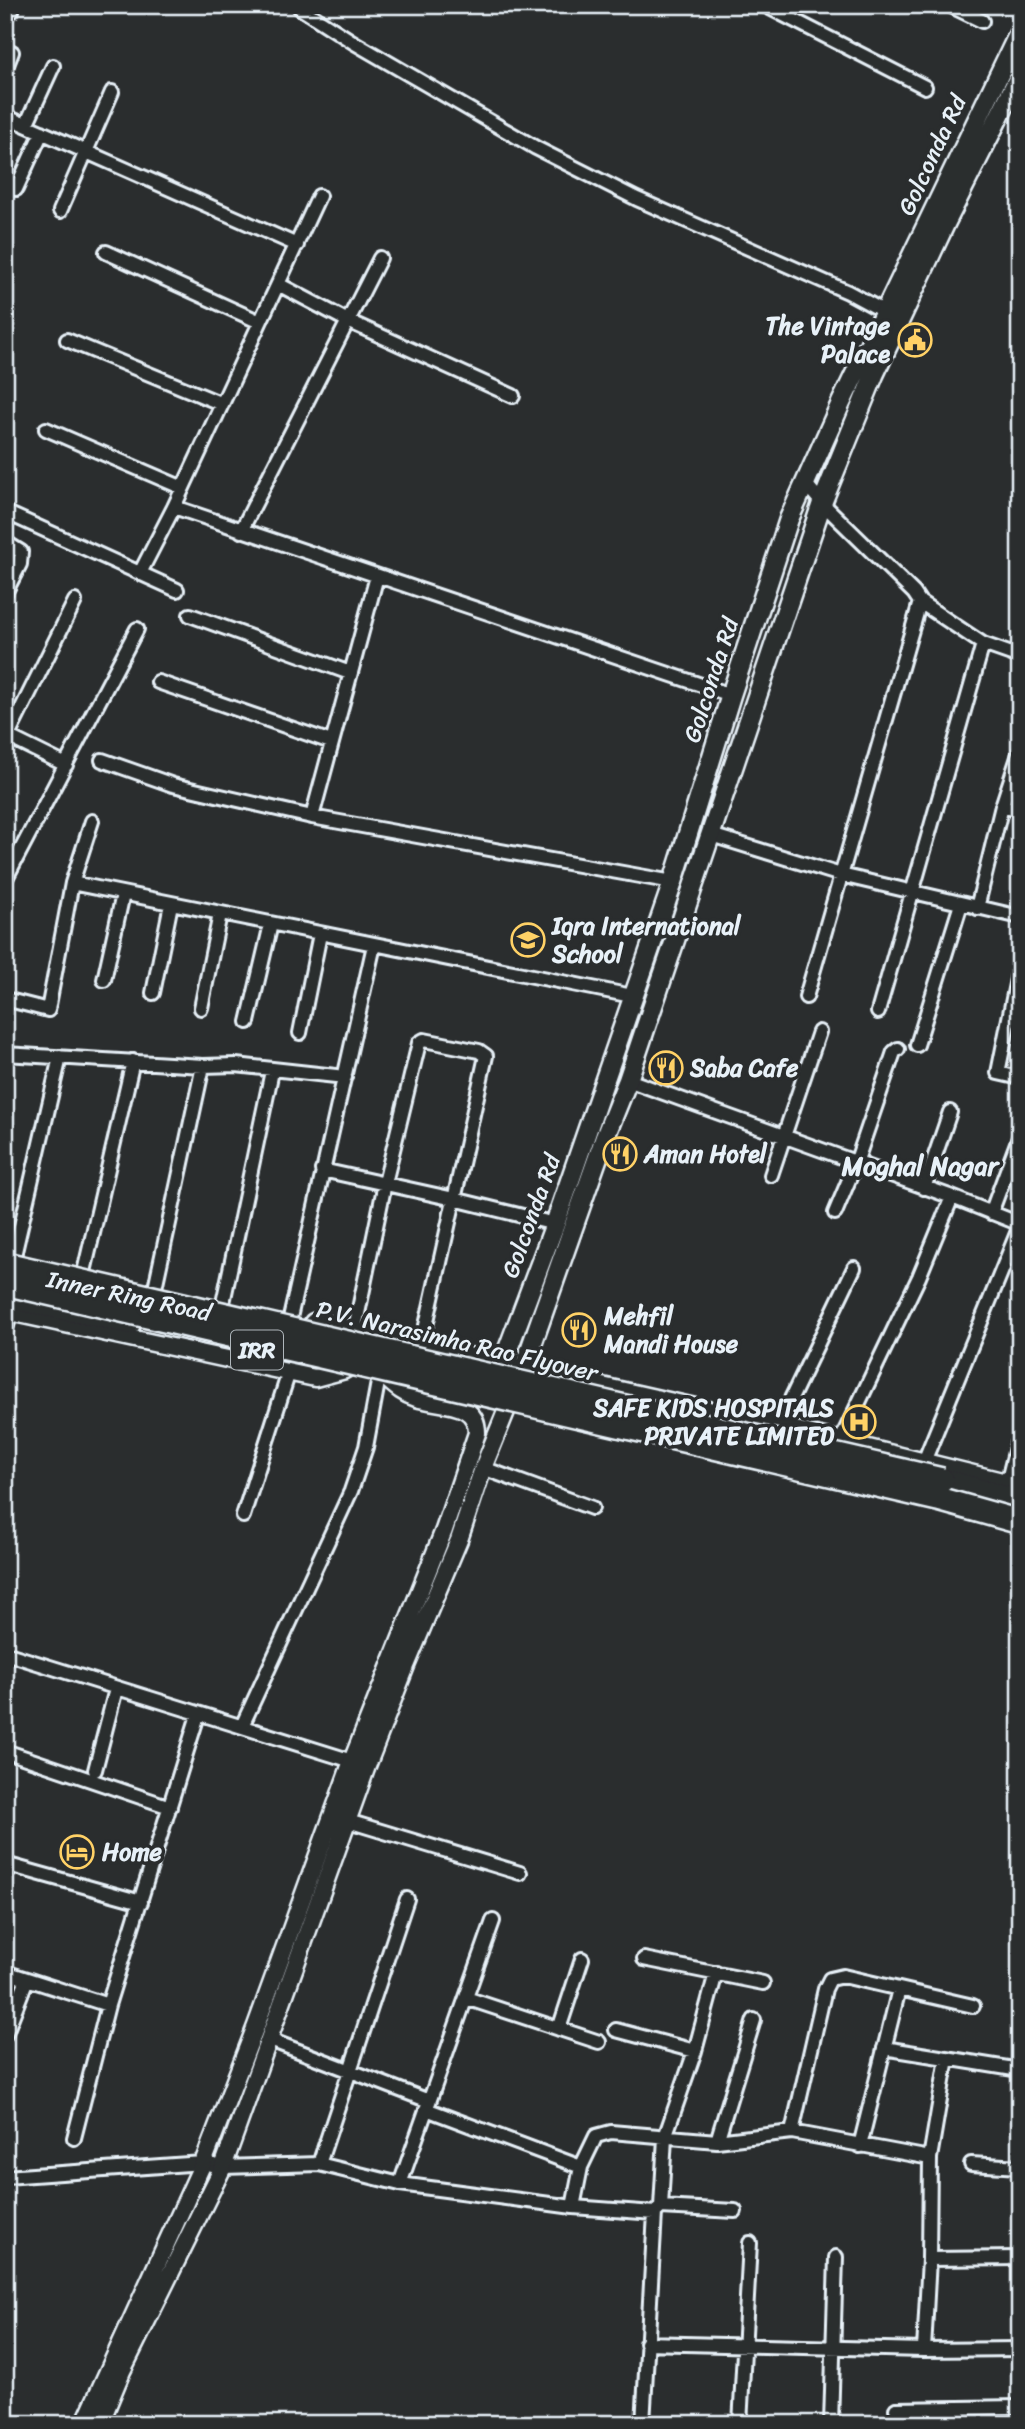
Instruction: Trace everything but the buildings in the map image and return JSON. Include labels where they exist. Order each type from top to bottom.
[{"type":"highway","name":"P.V. Narasimha Rao Flyover","points":[[8,1258],[942,1480],[1016,1491]]},
{"type":"highway","name":"P.V. Narasimha Rao Flyover","points":[[9,1300],[886,1487],[1020,1523]]},
{"type":"main road","name":"Golconda Rd","points":[[513,1367],[555,1224],[673,882],[789,519],[1020,31]]},
{"type":"main road","name":"Golconda Rd","points":[[513,1367],[628,1080],[822,503],[873,375],[1020,75]]},
{"type":"main road","name":"Inner Ring Road","points":[[8,1258],[84,1272],[513,1367],[668,1405]]},
{"type":"main road","name":"Inner Ring Road","points":[[9,1300],[345,1370],[507,1409],[1020,1523]]},
{"type":"main road","points":[[659,1443],[668,1405],[777,1428],[923,1464],[1016,1491]]},
{"type":"street","points":[[764,5],[925,87]]},
{"type":"street","points":[[949,5],[982,21]]},
{"type":"street","points":[[300,8],[353,42],[536,148],[636,199],[848,292],[885,312]]},
{"type":"street","points":[[5,70],[12,52]]},
{"type":"street","points":[[26,125],[53,66]]},
{"type":"street","points":[[60,211],[112,92]]},
{"type":"street","points":[[5,116],[297,245]]},
{"type":"street","points":[[16,189],[42,132]]},
{"type":"street","points":[[140,573],[174,507],[319,196]]},
{"type":"street","points":[[106,252],[260,322]]},
{"type":"street","points":[[241,531],[380,258]]},
{"type":"street","points":[[278,284],[348,321],[513,396]]},
{"type":"street","points":[[66,340],[222,404]]},
{"type":"street","points":[[46,429],[183,488]]},
{"type":"street","points":[[805,482],[822,503],[915,593],[920,602],[983,644],[1020,657]]},
{"type":"street","points":[[174,507],[731,695]]},
{"type":"street","points":[[5,512],[177,590]]},
{"type":"street","points":[[5,542],[19,549],[21,558],[5,593]]},
{"type":"street","points":[[312,817],[377,576]]},
{"type":"street","points":[[66,765],[6,738],[75,601]]},
{"type":"street","points":[[806,998],[920,602]]},
{"type":"street","points":[[190,615],[350,673]]},
{"type":"street","points":[[5,880],[137,629]]},
{"type":"street","points":[[878,1012],[983,644]]},
{"type":"street","points":[[158,682],[331,742]]},
{"type":"street","points":[[977,908],[1002,806],[1020,751]]},
{"type":"street","points":[[102,760],[173,785],[312,817],[673,882]]},
{"type":"street","points":[[1002,806],[1020,811]]},
{"type":"street","points":[[5,999],[48,1010],[72,883],[92,821]]},
{"type":"street","points":[[711,835],[841,875],[1020,917]]},
{"type":"street","points":[[72,883],[632,996]]},
{"type":"street","points":[[104,980],[122,894]]},
{"type":"street","points":[[153,993],[171,904]]},
{"type":"street","points":[[917,1045],[961,904]]},
{"type":"street","points":[[201,1008],[220,914]]},
{"type":"street","points":[[248,1022],[271,924]]},
{"type":"street","points":[[300,1033],[320,934]]},
{"type":"street","points":[[290,1318],[374,945]]},
{"type":"street","points":[[1019,971],[998,1073],[1020,1078]]},
{"type":"street","points":[[771,1175],[819,1032]]},
{"type":"street","points":[[354,1333],[385,1183],[419,1043],[424,1040],[479,1051],[486,1056],[421,1348]]},
{"type":"street","points":[[835,1213],[856,1163],[894,1052],[898,1049]]},
{"type":"street","points":[[5,1054],[203,1066],[236,1065],[345,1077]]},
{"type":"street","points":[[8,1258],[60,1057]]},
{"type":"street","points":[[84,1272],[133,1061]]},
{"type":"street","points":[[155,1288],[203,1066]]},
{"type":"street","points":[[223,1303],[272,1070]]},
{"type":"street","points":[[628,1080],[952,1197],[1020,1225],[923,1464]]},
{"type":"street","points":[[924,1188],[950,1112]]},
{"type":"street","points":[[991,1213],[1020,1136]]},
{"type":"street","points":[[322,1170],[555,1224]]},
{"type":"street","points":[[839,1444],[919,1278],[952,1197]]},
{"type":"street","points":[[777,1428],[854,1268]]},
{"type":"street","points":[[5,1332],[9,1300],[315,1378],[345,1370]]},
{"type":"street","points":[[243,1516],[289,1372]]},
{"type":"street","points":[[85,2424],[203,2163],[256,2026],[352,1761],[444,1530],[477,1433],[476,1418],[472,1413],[463,1408],[417,1398],[402,1392],[384,1379],[351,1492],[242,1726]]},
{"type":"street","points":[[100,2424],[122,2371],[223,2167],[406,1666],[459,1539],[507,1409]]},
{"type":"street","points":[[1016,1491],[1020,1432]]},
{"type":"street","points":[[484,1468],[592,1508]]},
{"type":"street","points":[[5,1653],[352,1761]]},
{"type":"street","points":[[95,1770],[116,1689]]},
{"type":"street","points":[[74,2138],[108,2005],[198,1715]]},
{"type":"street","points":[[5,1751],[170,1807]]},
{"type":"street","points":[[348,1821],[520,1872]]},
{"type":"street","points":[[5,1864],[141,1902]]},
{"type":"street","points":[[319,2164],[407,1899]]},
{"type":"street","points":[[400,2183],[493,1921]]},
{"type":"street","points":[[559,2029],[582,1959]]},
{"type":"street","points":[[644,1959],[763,1983]]},
{"type":"street","points":[[5,1972],[108,2005]]},
{"type":"street","points":[[643,2424],[646,2343],[665,2137],[695,2052],[716,1973]]},
{"type":"street","points":[[792,2132],[825,1989],[830,1979],[844,1976],[973,2006]]},
{"type":"street","points":[[5,2035],[27,1979]]},
{"type":"street","points":[[860,2146],[899,1989]]},
{"type":"street","points":[[466,1998],[598,2042]]},
{"type":"street","points":[[717,2141],[754,2020]]},
{"type":"street","points":[[616,2030],[695,2052]]},
{"type":"street","points":[[270,2040],[581,2167]]},
{"type":"street","points":[[884,2048],[1020,2070]]},
{"type":"street","points":[[924,2350],[929,2259],[930,2158],[947,2058]]},
{"type":"street","points":[[573,2207],[581,2167],[596,2136],[611,2132],[717,2141],[792,2132],[930,2158]]},
{"type":"street","points":[[5,2177],[203,2163],[223,2167],[319,2164],[400,2183],[573,2207],[735,2211]]},
{"type":"street","points":[[971,2164],[1020,2167]]},
{"type":"street","points":[[740,2424],[750,2243]]},
{"type":"street","points":[[831,2424],[836,2257]]},
{"type":"street","points":[[929,2259],[1020,2258]]},
{"type":"street","points":[[646,2343],[924,2350],[1020,2349]]},
{"type":"street","points":[[896,2409],[1020,2407]]},
{"type":"place","name":"The Vintage Palace","points":[[915,340]]},
{"type":"place","name":"Iqra International School","points":[[528,940]]},
{"type":"place","name":"Saba Cafe","points":[[666,1068]]},
{"type":"place","name":"Aman Hotel","points":[[620,1154]]},
{"type":"place","name":"Mehfil Mandi House","points":[[579,1330]]},
{"type":"place","name":"SAFE KIDS HOSPITALS PRIVATE LIMITED","points":[[859,1422]]},
{"type":"place","name":"Home","points":[[77,1852]]},
{"type":"district","name":"Moghal Nagar","points":[[920,1166]]}]
